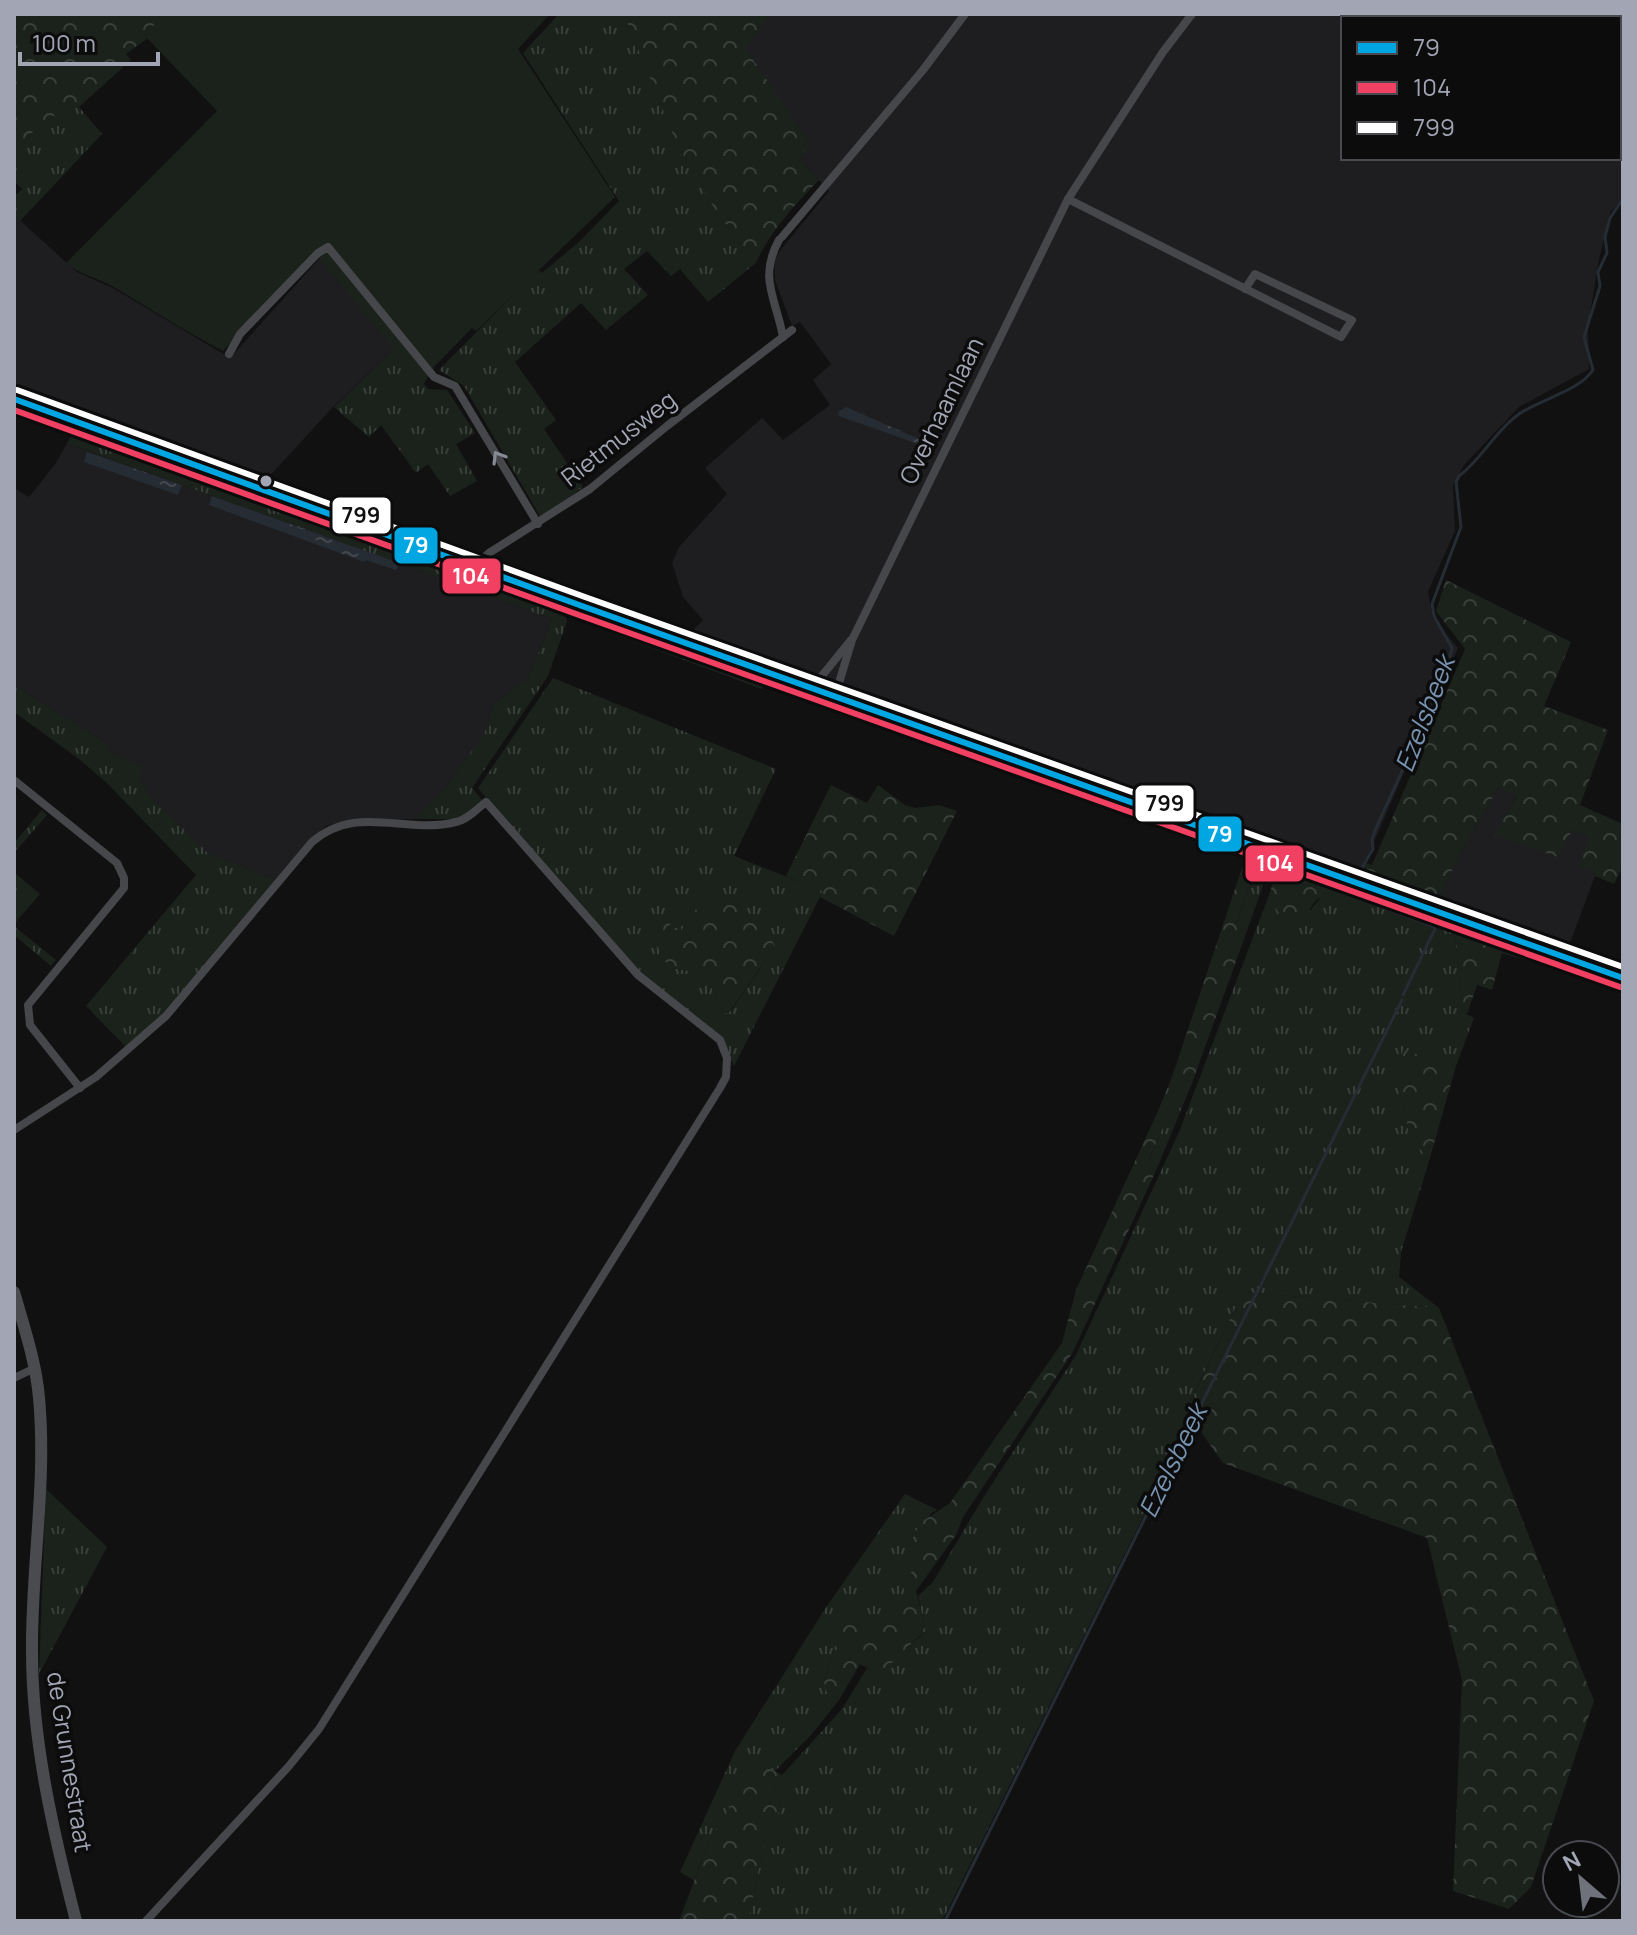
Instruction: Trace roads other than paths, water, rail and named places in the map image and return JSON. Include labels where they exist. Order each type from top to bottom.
[{"type":"main road","points":[[14,399],[1623,978]]},
{"type":"street","points":[[783,337],[769,287],[770,256],[780,239],[923,70],[965,14]]},
{"type":"street","name":"Overhaamlaan","points":[[835,696],[852,640],[1068,199],[1163,52],[1192,14]]},
{"type":"street","points":[[1068,199],[1245,289],[1341,337],[1352,320],[1255,274],[1245,289]]},
{"type":"street","points":[[229,354],[240,334],[318,253],[328,247],[434,377],[455,386],[538,524]]},
{"type":"street","name":"Rietmusweg","points":[[474,566],[489,553],[590,489],[792,330]]},
{"type":"street","name":"Overhaamlaan","points":[[812,688],[852,640]]},
{"type":"street","points":[[14,780],[117,863],[124,878],[124,888],[28,1005],[30,1025],[80,1088]]},
{"type":"street","points":[[14,1130],[96,1077],[166,1016],[312,842],[327,829],[349,822],[459,822],[486,802],[622,959],[656,991],[720,1040],[727,1058],[726,1077],[720,1088],[319,1729],[289,1766],[146,1921]]},
{"type":"street","name":"de Grunnestraat","points":[[14,1292],[35,1368],[39,1400],[33,1687],[49,1794],[76,1921]]},
{"type":"street","points":[[14,1378],[35,1368]]},
{"type":"water","points":[[846,407],[921,440],[921,443],[839,416],[838,412]]},
{"type":"water","points":[[87,452],[182,485],[178,495],[87,463],[84,461]]},
{"type":"water","points":[[212,496],[399,563],[396,570],[366,560],[364,562],[209,505]]},
{"type":"waterway","name":"Ezelsbeek","points":[[1359,873],[1373,849],[1372,839],[1376,828],[1443,682],[1452,648],[1434,616],[1432,604],[1461,527],[1456,482],[1510,421],[1579,384],[1593,370],[1584,337],[1600,286],[1598,272],[1607,253],[1605,237],[1610,218],[1623,199]]},
{"type":"waterway","name":"Ezelsbeek","points":[[1351,892],[1350,895],[1435,929],[1403,995]]},
{"type":"waterway","name":"Ezelsbeek","points":[[945,1921],[1402,1000]]}]
